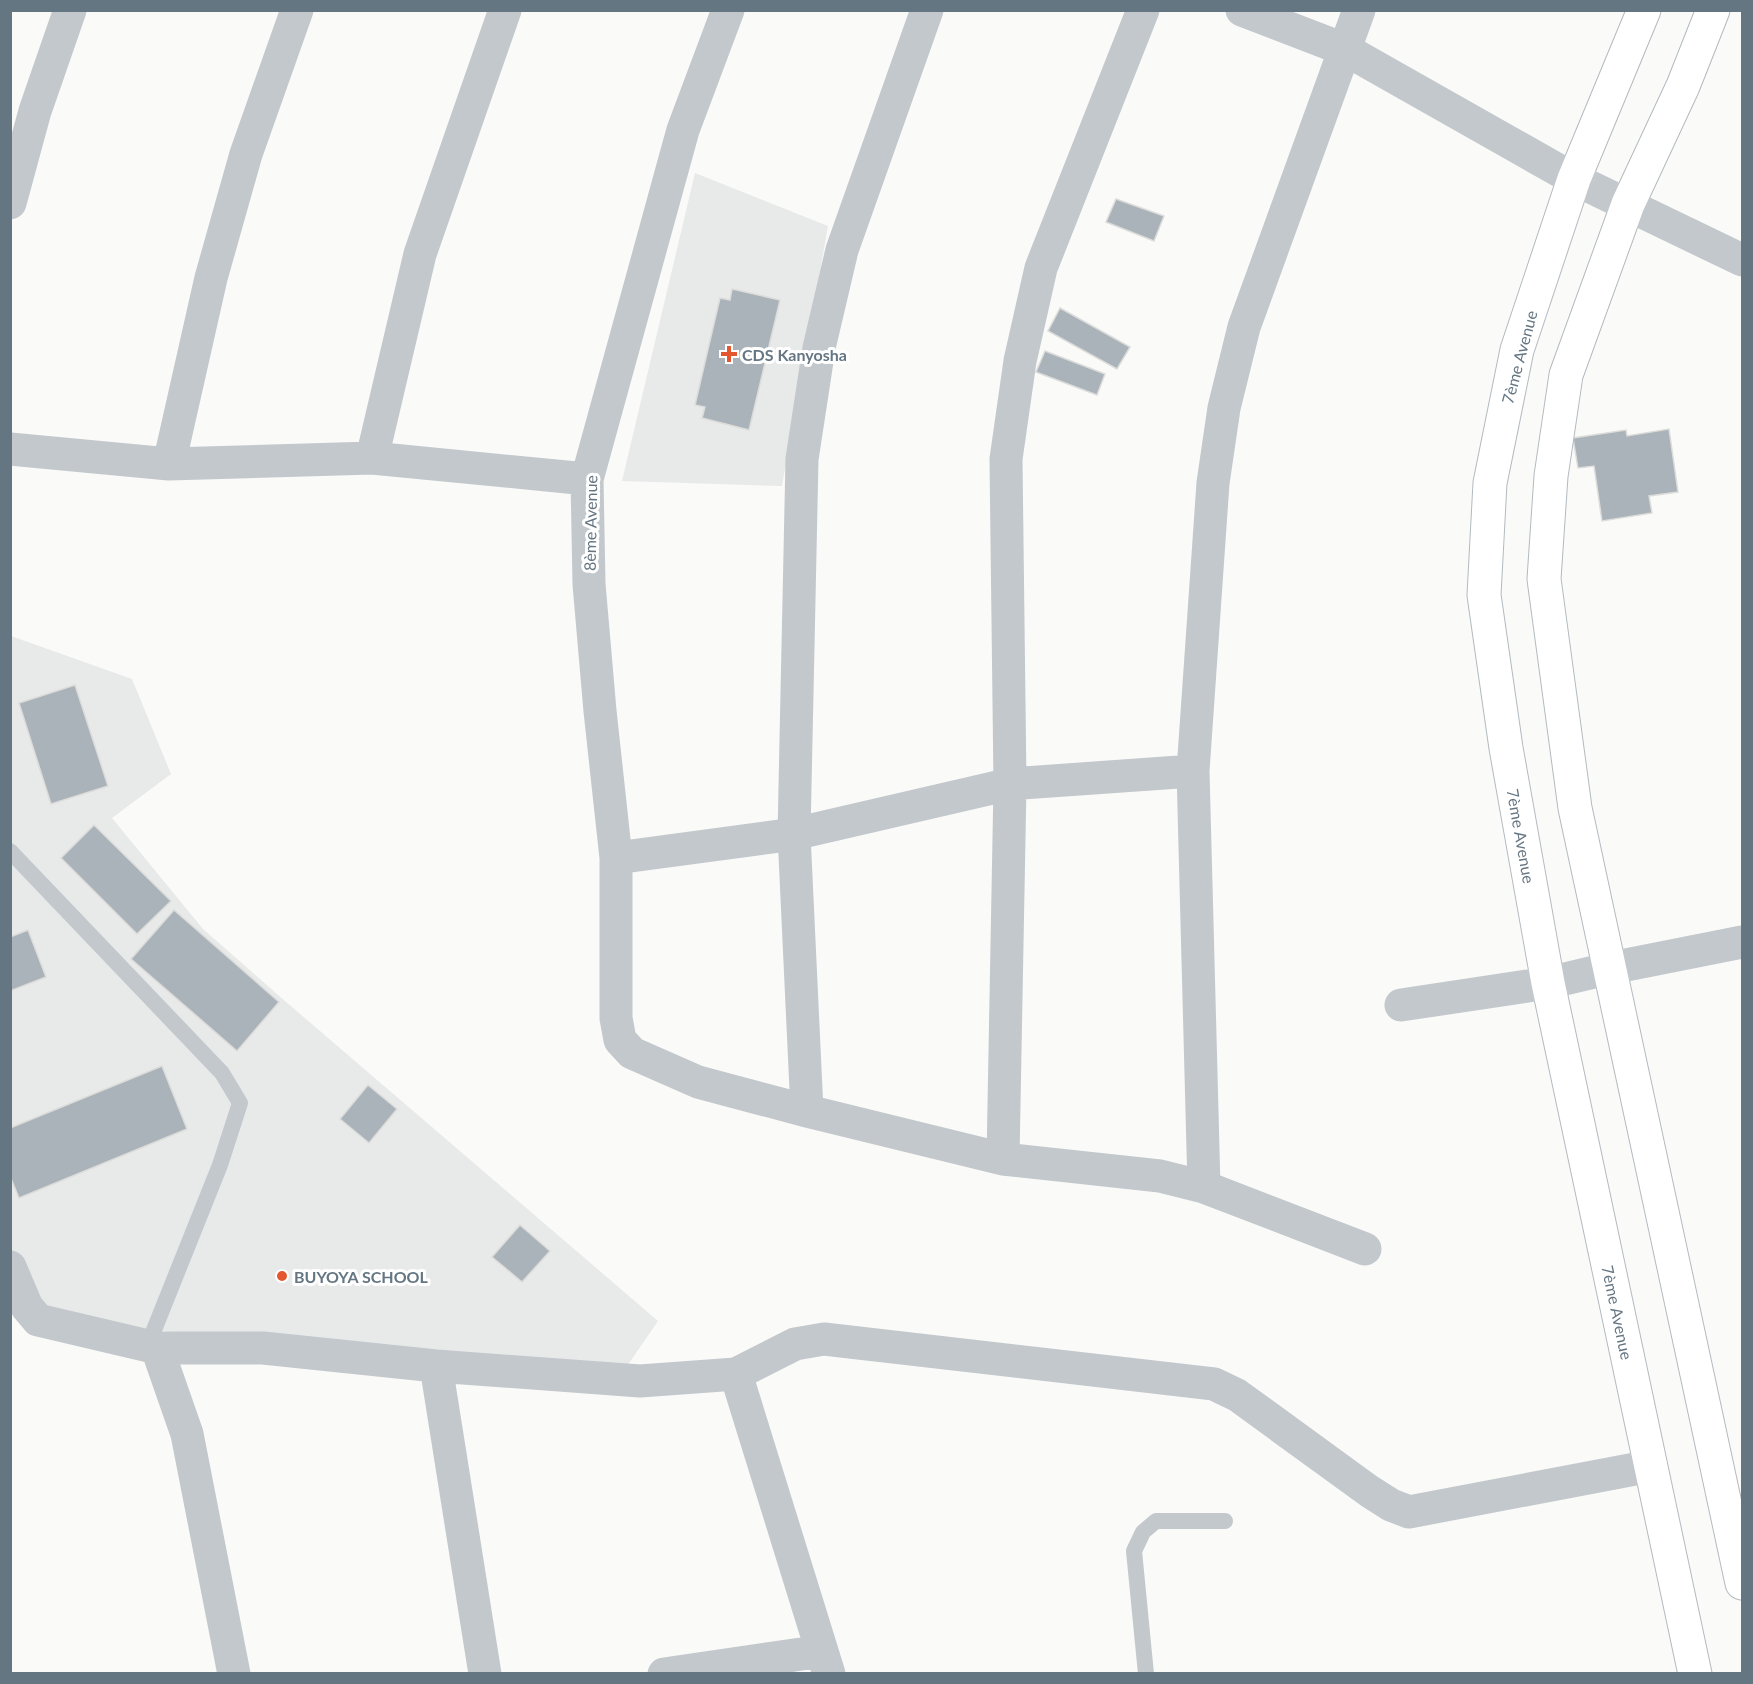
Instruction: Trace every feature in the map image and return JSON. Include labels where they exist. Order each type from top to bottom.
[{"type":"street","points":[[10,203],[35,111],[70,10]]},
{"type":"street","points":[[169,464],[211,278],[246,154],[297,10]]},
{"type":"street","points":[[372,458],[420,254],[505,10]]},
{"type":"street","name":"8ème Avenue","points":[[728,10],[683,130],[587,479],[589,584],[616,858],[616,1018],[620,1040],[632,1053],[698,1082],[1003,1159],[1160,1176],[1204,1187],[1365,1249]]},
{"type":"street","points":[[807,1111],[794,834],[802,459],[819,348],[842,250],[927,10]]},
{"type":"street","points":[[1003,1159],[1010,784],[1006,459],[1020,361],[1041,268],[1143,10]]},
{"type":"street","points":[[1242,10],[1346,50],[1574,179],[1743,260]]},
{"type":"street","points":[[1204,1187],[1193,771],[1213,483],[1224,408],[1244,327],[1359,10]]},
{"type":"street","name":"7ème Avenue","points":[[1644,10],[1574,179],[1517,350],[1490,483],[1484,595],[1506,748],[1548,982],[1695,1674]]},
{"type":"street","points":[[1713,10],[1683,86],[1628,204],[1566,375],[1551,476],[1544,579],[1575,808],[1743,1583]]},
{"type":"street","points":[[10,449],[169,464],[372,458],[587,479]]},
{"type":"street","points":[[616,858],[794,834],[1010,784],[1193,771]]},
{"type":"street","points":[[1401,1005],[1548,982],[1743,942]]},
{"type":"street","points":[[10,1267],[27,1307],[38,1320],[157,1348],[263,1348],[436,1365],[640,1381],[736,1374],[795,1344],[824,1339],[1214,1384],[1237,1395],[1369,1491],[1391,1505],[1409,1512],[1650,1466]]},
{"type":"street","points":[[157,1348],[187,1434],[234,1674]]},
{"type":"street","points":[[436,1365],[485,1674]]},
{"type":"street","points":[[664,1674],[825,1662],[736,1374]]},
{"type":"lane","points":[[10,851],[222,1073],[240,1103],[220,1165],[154,1330],[157,1348]]},
{"type":"lane","points":[[1146,1674],[1134,1551],[1143,1532],[1156,1521],[1225,1521]]},
{"type":"shaded area","name":"CDS Kanyosha","points":[[695,173],[828,226],[782,486],[622,481]]},
{"type":"shaded area","points":[[11,636],[132,679],[171,774],[112,818],[203,929],[658,1321],[623,1372],[154,1330],[40,1330],[11,1250]]},
{"type":"building","points":[[1116,199],[1164,216],[1154,241],[1106,222]]},
{"type":"building","points":[[732,289],[780,300],[749,430],[702,418],[705,407],[695,405],[720,298],[730,300]]},
{"type":"building","points":[[1060,308],[1130,347],[1117,369],[1048,331]]},
{"type":"building","points":[[1045,351],[1105,374],[1097,395],[1036,372]]},
{"type":"building","points":[[1669,429],[1678,492],[1649,496],[1652,513],[1602,521],[1594,466],[1578,468],[1573,438],[1626,430],[1627,436]]},
{"type":"building","points":[[75,685],[108,786],[51,804],[19,703]]},
{"type":"building","points":[[94,825],[171,901],[137,934],[61,858]]},
{"type":"building","points":[[174,910],[279,1002],[237,1051],[131,959]]},
{"type":"building","points":[[28,930],[46,977],[10,991],[10,937]]},
{"type":"building","points":[[162,1066],[187,1129],[19,1198],[10,1176],[10,1128]]},
{"type":"building","points":[[368,1085],[397,1109],[369,1143],[340,1119]]},
{"type":"building","points":[[520,1225],[550,1251],[522,1282],[492,1257]]},
{"type":"place","name":"CDS Kanyosha","points":[[729,354]]},
{"type":"place","name":"BUYOYA SCHOOL","points":[[282,1276]]}]
